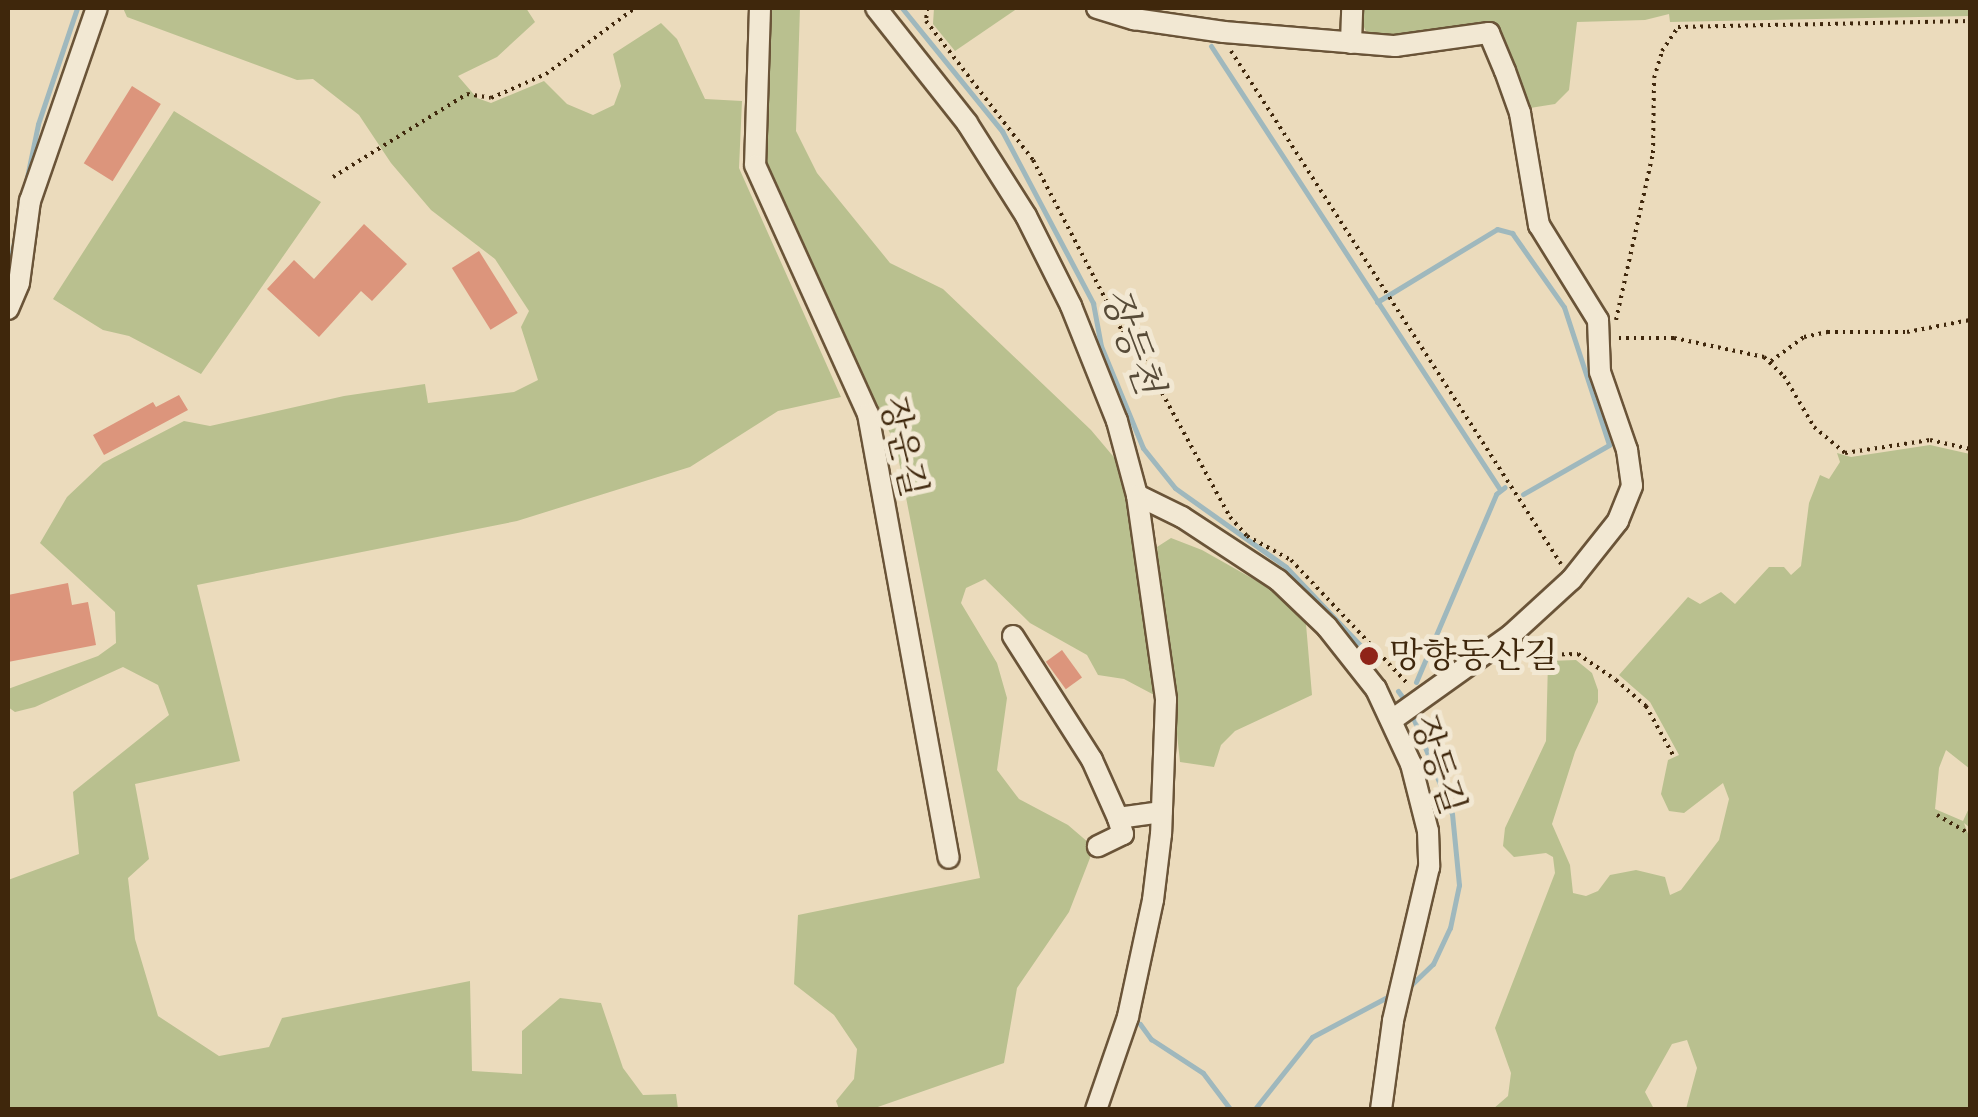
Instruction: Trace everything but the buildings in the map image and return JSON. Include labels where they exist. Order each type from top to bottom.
[{"type":"street","points":[[8,310],[19,283],[30,201],[97,8]]},
{"type":"street","name":"장운길","points":[[760,8],[755,164],[868,414],[949,858]]},
{"type":"street","points":[[876,8],[967,123],[1026,216],[1070,306],[1110,404],[1137,495],[1166,700],[1162,812],[1153,900],[1128,1016],[1096,1110]]},
{"type":"street","points":[[1097,8],[1134,19],[1224,32],[1395,46],[1488,33],[1520,113],[1539,225],[1598,320],[1600,372],[1628,450],[1632,486],[1618,521],[1571,580],[1511,636],[1409,708]]},
{"type":"street","points":[[1351,43],[1352,8]]},
{"type":"street","name":"장등길","points":[[1137,495],[1182,517],[1278,580],[1359,667],[1409,708],[1412,764],[1428,831],[1424,896],[1393,1021],[1381,1110]]},
{"type":"street","points":[[1014,636],[1092,760],[1118,818],[1123,834],[1098,846]]},
{"type":"street","points":[[1118,818],[1162,812]]},
{"type":"path","points":[[334,177],[467,94],[491,98],[546,74],[635,8]]},
{"type":"path","points":[[927,8],[926,21],[1033,160],[1122,331],[1144,360],[1230,517],[1247,536],[1291,560],[1340,608],[1406,684],[1409,708]]},
{"type":"path","points":[[1599,340],[1618,318],[1653,153],[1654,78],[1662,51],[1678,28],[1970,21]]},
{"type":"path","points":[[1224,32],[1229,48],[1571,580]]},
{"type":"path","points":[[1772,361],[1804,337],[1828,332],[1907,332],[1970,320]]},
{"type":"path","points":[[1599,340],[1674,338],[1772,361],[1814,428],[1845,452],[1930,440],[1970,448]]},
{"type":"path","points":[[1511,636],[1532,655],[1578,654],[1616,680],[1646,706],[1674,758]]},
{"type":"path","points":[[1937,814],[1970,834]]},
{"type":"green space","points":[[123,8],[526,8],[535,22],[497,57],[458,76],[477,98],[491,103],[544,81],[567,104],[593,115],[614,105],[621,86],[613,54],[661,23],[677,39],[705,99],[742,101],[739,168],[841,397],[778,411],[690,467],[517,521],[197,585],[240,761],[135,784],[149,859],[128,878],[135,939],[158,1016],[219,1056],[269,1047],[282,1018],[470,981],[472,1071],[522,1074],[522,1031],[560,998],[601,1003],[623,1068],[643,1095],[676,1094],[678,1109],[8,1109],[8,880],[79,854],[73,792],[169,715],[158,685],[123,667],[35,707],[15,712],[8,707],[8,689],[98,656],[116,643],[115,612],[40,543],[67,497],[103,463],[184,421],[210,426],[344,396],[425,384],[428,403],[514,392],[538,380],[521,327],[529,311],[495,259],[431,210],[391,163],[359,115],[313,79],[297,80],[127,17]]},
{"type":"green space","points":[[770,8],[800,8],[796,131],[817,173],[890,263],[943,289],[1091,430],[1123,468],[1132,495],[1158,697],[1124,679],[1098,675],[1087,655],[1030,623],[985,579],[966,588],[961,603],[997,663],[1007,698],[997,770],[1019,799],[1068,825],[1089,843],[1090,858],[1069,912],[1017,988],[1004,1063],[872,1109],[839,1109],[836,1101],[854,1079],[857,1049],[834,1015],[794,984],[798,915],[980,878],[896,446],[764,163]]},
{"type":"green space","points":[[934,8],[1018,8],[955,51],[933,24]]},
{"type":"green space","points":[[1358,8],[1970,8],[1970,16],[1670,22],[1669,14],[1645,20],[1577,22],[1569,90],[1555,104],[1530,108],[1495,25],[1375,39],[1365,30]]},
{"type":"green space","points":[[174,111],[321,202],[201,374],[129,336],[103,330],[53,299]]},
{"type":"green space","points":[[1930,445],[1970,454],[1970,769],[1946,750],[1939,768],[1935,809],[1963,821],[1970,806],[1970,828],[1964,823],[1970,839],[1970,1109],[1686,1109],[1697,1068],[1687,1040],[1672,1044],[1645,1092],[1654,1109],[1493,1109],[1508,1096],[1511,1073],[1495,1028],[1555,873],[1553,857],[1546,853],[1514,857],[1503,846],[1505,828],[1546,741],[1548,661],[1576,660],[1592,673],[1598,690],[1598,702],[1575,752],[1552,824],[1570,865],[1573,893],[1586,896],[1598,891],[1610,875],[1636,870],[1665,877],[1670,895],[1681,890],[1719,840],[1729,799],[1723,783],[1684,813],[1669,811],[1661,794],[1668,760],[1679,755],[1650,702],[1619,675],[1688,597],[1700,604],[1721,592],[1735,604],[1769,567],[1784,567],[1791,575],[1801,566],[1809,503],[1820,475],[1829,479],[1840,462],[1837,453],[1851,457]]},
{"type":"green space","points":[[1171,538],[1202,550],[1271,589],[1306,624],[1312,695],[1235,731],[1221,745],[1214,767],[1180,762],[1157,547]]},
{"type":"waterway","points":[[25,187],[38,124],[77,8]]},
{"type":"waterway","name":"장등천","points":[[902,8],[1002,131],[1093,303],[1101,346],[1143,448],[1175,488],[1286,567],[1362,647]]},
{"type":"waterway","points":[[1211,46],[1499,488]]},
{"type":"waterway","points":[[8,271],[17,227]]},
{"type":"waterway","points":[[1377,302],[1497,229],[1512,233],[1564,307],[1609,445],[1523,494]]},
{"type":"waterway","points":[[1416,682],[1496,494],[1505,487]]},
{"type":"waterway","name":"장등천","points":[[1398,691],[1408,705]]},
{"type":"waterway","name":"장등천","points":[[1410,986],[1433,964],[1450,928],[1459,885],[1452,814],[1412,715]]},
{"type":"waterway","name":"장등천","points":[[1254,1110],[1312,1037],[1391,995]]},
{"type":"waterway","points":[[1140,1024],[1151,1039],[1203,1073],[1231,1110]]},
{"type":"place","name":"망향동산길","points":[[1369,656]]}]
